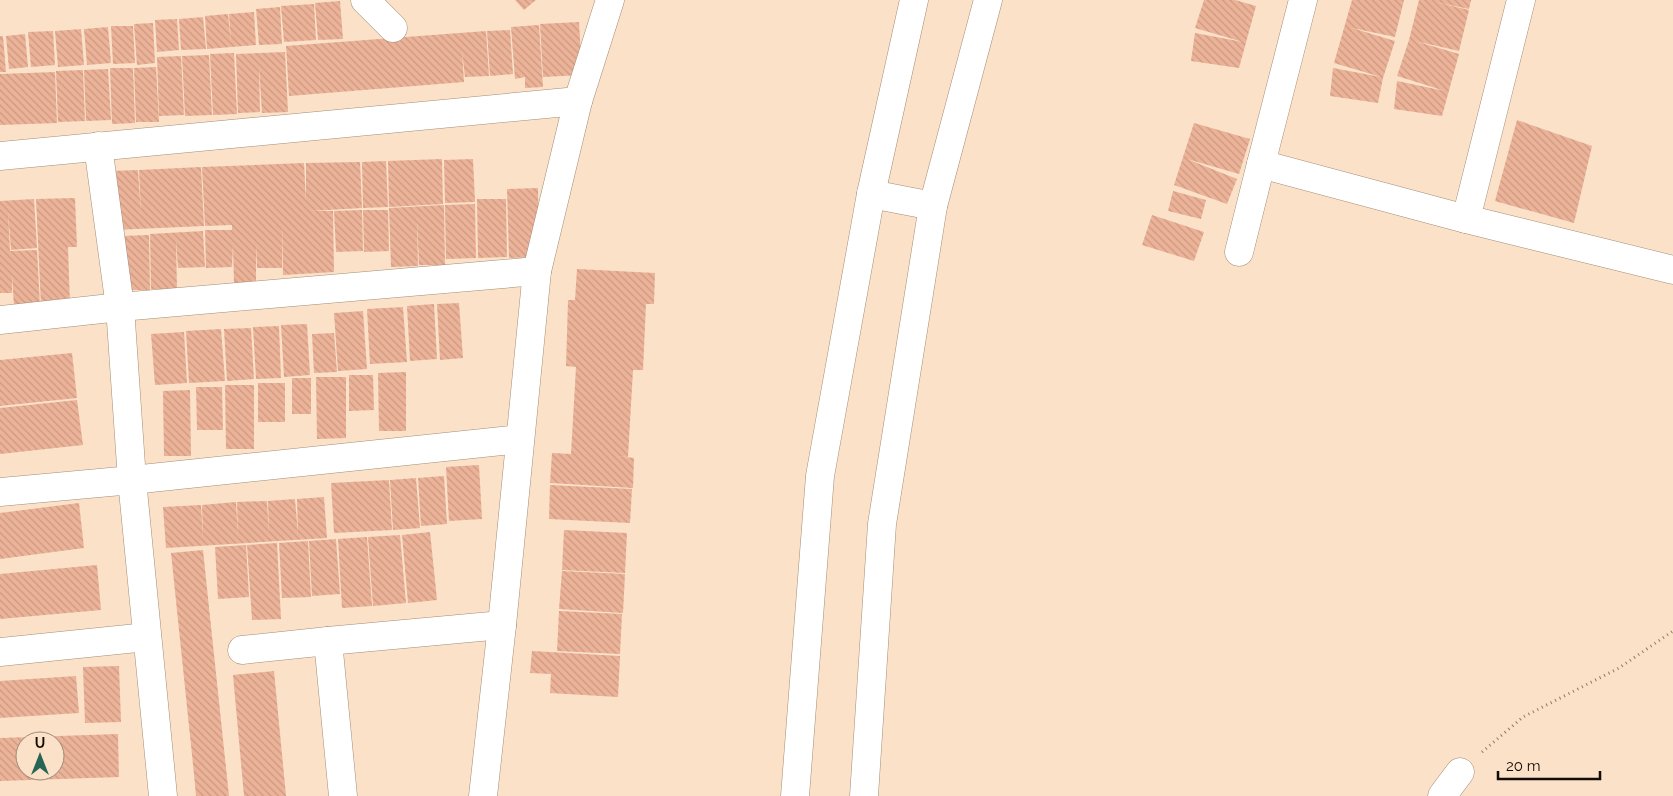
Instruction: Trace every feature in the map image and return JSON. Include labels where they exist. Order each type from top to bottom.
[{"type":"street","points":[[365,0],[393,28]]},
{"type":"street","points":[[483,796],[502,626],[537,271],[578,101],[610,0]]},
{"type":"street","points":[[795,796],[820,476],[871,194],[914,0]]},
{"type":"street","points":[[864,796],[882,524],[933,206],[988,0]]},
{"type":"street","points":[[1239,252],[1302,0]]},
{"type":"street","points":[[1466,219],[1521,0]]},
{"type":"street","points":[[0,156],[578,101]]},
{"type":"street","points":[[98,146],[120,307],[132,480],[163,796]]},
{"type":"street","points":[[1261,164],[1466,219],[1673,270]]},
{"type":"street","points":[[871,194],[933,206]]},
{"type":"street","points":[[0,320],[120,307],[537,271]]},
{"type":"street","points":[[0,492],[520,439]]},
{"type":"street","points":[[242,650],[502,626]]},
{"type":"street","points":[[0,652],[147,637]]},
{"type":"street","points":[[328,641],[344,796]]},
{"type":"street","points":[[1442,796],[1460,772]]},
{"type":"path","points":[[1460,772],[1523,718],[1619,668],[1673,631]]},
{"type":"building","points":[[515,0],[536,0],[524,10]]},
{"type":"building","points":[[1204,0],[1235,0],[1256,6],[1239,68],[1191,61],[1195,33],[1243,42],[1195,28]]},
{"type":"building","points":[[1352,0],[1404,0],[1395,37],[1352,28],[1395,41],[1383,78],[1378,103],[1330,96],[1333,68],[1381,77],[1334,63]]},
{"type":"building","points":[[1419,0],[1471,0],[1469,9],[1435,2],[1469,10],[1459,51],[1415,41],[1459,54],[1442,116],[1394,109],[1397,81],[1445,91],[1397,76],[1409,40]]},
{"type":"building","points":[[340,1],[343,39],[318,40],[315,3]]},
{"type":"building","points":[[314,4],[316,40],[284,42],[281,6]]},
{"type":"building","points":[[280,7],[282,44],[259,45],[256,9]]},
{"type":"building","points":[[254,12],[256,45],[207,49],[205,16],[228,14],[231,43],[229,14]]},
{"type":"building","points":[[203,17],[206,49],[181,50],[179,19]]},
{"type":"building","points":[[177,19],[179,50],[157,52],[155,20]]},
{"type":"building","points":[[579,22],[582,75],[543,77],[540,24]]},
{"type":"building","points":[[153,23],[155,63],[137,65],[134,24]]},
{"type":"building","points":[[539,25],[543,87],[525,88],[525,77],[515,79],[511,27]]},
{"type":"building","points":[[111,26],[133,26],[135,63],[113,64]]},
{"type":"building","points":[[108,27],[111,63],[87,65],[84,29]]},
{"type":"building","points":[[81,29],[84,65],[58,67],[55,31]]},
{"type":"building","points":[[510,30],[513,74],[490,76],[487,31]]},
{"type":"building","points":[[53,31],[55,65],[31,67],[28,32]]},
{"type":"building","points":[[486,31],[489,76],[465,77],[462,51],[464,82],[289,96],[286,46]]},
{"type":"building","points":[[25,34],[28,67],[9,69],[6,36]]},
{"type":"building","points":[[0,36],[3,36],[6,72],[0,72]]},
{"type":"building","points":[[285,52],[288,112],[262,113],[259,66],[260,112],[238,113],[236,54]]},
{"type":"building","points":[[234,53],[237,114],[213,115],[210,54]]},
{"type":"building","points":[[209,55],[212,115],[185,116],[182,56]]},
{"type":"building","points":[[181,56],[184,115],[159,116],[157,57]]},
{"type":"building","points":[[156,67],[159,122],[136,122],[134,68]]},
{"type":"building","points":[[110,68],[133,68],[135,123],[112,124]]},
{"type":"building","points":[[108,69],[111,120],[86,121],[84,70]]},
{"type":"building","points":[[83,70],[85,121],[58,122],[56,71]]},
{"type":"building","points":[[55,72],[57,123],[0,125],[0,74]]},
{"type":"building","points":[[1517,120],[1592,146],[1574,223],[1495,201]]},
{"type":"building","points":[[1194,123],[1250,139],[1239,174],[1187,159],[1237,179],[1227,204],[1174,185]]},
{"type":"building","points":[[442,159],[443,204],[389,207],[388,161]]},
{"type":"building","points":[[473,159],[475,202],[445,203],[444,160]]},
{"type":"building","points":[[386,161],[388,207],[363,208],[362,162]]},
{"type":"building","points":[[360,162],[362,208],[311,211],[333,211],[334,272],[283,275],[282,225],[282,268],[257,268],[256,244],[256,283],[234,283],[233,245],[232,267],[206,268],[205,230],[232,230],[232,225],[205,226],[202,167],[304,163],[306,201],[306,163]]},
{"type":"building","points":[[201,167],[204,226],[114,230],[111,171],[138,170],[141,215],[139,170]]},
{"type":"building","points":[[538,188],[539,257],[509,258],[507,189]]},
{"type":"building","points":[[1173,191],[1206,200],[1201,219],[1168,211]]},
{"type":"building","points":[[75,198],[77,247],[68,247],[70,304],[41,305],[36,199]]},
{"type":"building","points":[[34,199],[37,248],[11,250],[8,211],[10,251],[37,250],[40,305],[14,307],[12,275],[12,293],[0,293],[0,201]]},
{"type":"building","points":[[477,199],[506,199],[507,257],[478,258]]},
{"type":"building","points":[[475,204],[476,258],[446,259],[445,205]]},
{"type":"building","points":[[444,205],[445,265],[419,265],[417,217],[418,266],[391,267],[389,208]]},
{"type":"building","points":[[362,210],[363,251],[336,252],[334,211]]},
{"type":"building","points":[[363,210],[388,210],[389,251],[364,252]]},
{"type":"building","points":[[1152,215],[1204,232],[1194,261],[1142,245]]},
{"type":"building","points":[[203,231],[205,267],[178,268],[176,240],[177,289],[151,289],[150,234]]},
{"type":"building","points":[[149,235],[150,290],[122,290],[121,236]]},
{"type":"building","points":[[577,269],[655,273],[654,304],[646,304],[643,370],[633,370],[628,457],[616,456],[634,458],[633,488],[550,483],[552,453],[571,454],[576,367],[566,366],[568,300],[575,300]]},
{"type":"building","points":[[459,303],[463,358],[440,360],[437,304]]},
{"type":"building","points":[[434,304],[437,359],[410,361],[407,306]]},
{"type":"building","points":[[403,307],[407,362],[370,364],[367,309]]},
{"type":"building","points":[[363,311],[367,369],[338,371],[334,313]]},
{"type":"building","points":[[307,324],[310,375],[284,377],[281,325]]},
{"type":"building","points":[[279,326],[281,378],[256,379],[253,327]]},
{"type":"building","points":[[251,328],[254,379],[227,381],[224,329]]},
{"type":"building","points":[[221,329],[225,381],[189,383],[186,331]]},
{"type":"building","points":[[184,332],[187,383],[155,385],[151,334]]},
{"type":"building","points":[[334,333],[337,372],[314,373],[312,334]]},
{"type":"building","points":[[72,353],[77,398],[0,406],[0,360]]},
{"type":"building","points":[[406,372],[406,431],[379,431],[378,373]]},
{"type":"building","points":[[349,375],[373,375],[374,410],[349,411]]},
{"type":"building","points":[[316,377],[346,377],[346,438],[317,439]]},
{"type":"building","points":[[292,378],[311,378],[311,414],[292,414]]},
{"type":"building","points":[[258,383],[285,383],[285,422],[258,422]]},
{"type":"building","points":[[225,385],[254,385],[254,449],[226,449]]},
{"type":"building","points":[[196,387],[222,387],[223,430],[197,430]]},
{"type":"building","points":[[190,390],[191,456],[164,456],[163,391]]},
{"type":"building","points":[[77,400],[83,445],[0,454],[0,408]]},
{"type":"building","points":[[479,465],[482,519],[449,521],[446,467]]},
{"type":"building","points":[[444,476],[447,524],[421,526],[418,478]]},
{"type":"building","points":[[416,478],[420,528],[393,530],[390,480]]},
{"type":"building","points":[[389,480],[392,530],[334,533],[331,483]]},
{"type":"building","points":[[550,485],[632,489],[630,523],[549,519]]},
{"type":"building","points":[[324,497],[327,538],[166,548],[163,507],[201,505],[203,540],[202,505],[236,502],[238,536],[237,502],[267,501],[269,534],[268,501],[295,499],[298,534],[297,499]]},
{"type":"building","points":[[79,503],[84,548],[0,559],[0,513]]},
{"type":"building","points":[[564,530],[627,533],[625,573],[562,570]]},
{"type":"building","points":[[430,532],[437,600],[408,603],[402,535]]},
{"type":"building","points":[[400,535],[406,603],[373,606],[368,537]]},
{"type":"building","points":[[367,537],[372,606],[342,608],[338,539]]},
{"type":"building","points":[[336,539],[340,594],[312,596],[309,541]]},
{"type":"building","points":[[308,541],[311,597],[282,598],[279,543]]},
{"type":"building","points":[[277,543],[281,619],[252,620],[247,545]]},
{"type":"building","points":[[246,545],[249,597],[218,599],[215,547]]},
{"type":"building","points":[[203,550],[229,796],[196,796],[171,553]]},
{"type":"building","points":[[97,565],[101,610],[0,619],[0,574]]},
{"type":"building","points":[[562,571],[625,574],[623,613],[559,609]]},
{"type":"building","points":[[559,611],[622,614],[620,654],[557,651]]},
{"type":"building","points":[[532,651],[620,656],[618,697],[550,693],[551,674],[530,673]]},
{"type":"building","points":[[119,666],[121,722],[85,723],[83,667]]},
{"type":"building","points":[[274,671],[286,796],[244,796],[233,675]]},
{"type":"building","points":[[76,676],[79,713],[0,718],[0,681]]},
{"type":"building","points":[[118,734],[119,777],[65,779],[65,736]]},
{"type":"building","points":[[15,737],[15,780],[0,781],[0,738]]}]
